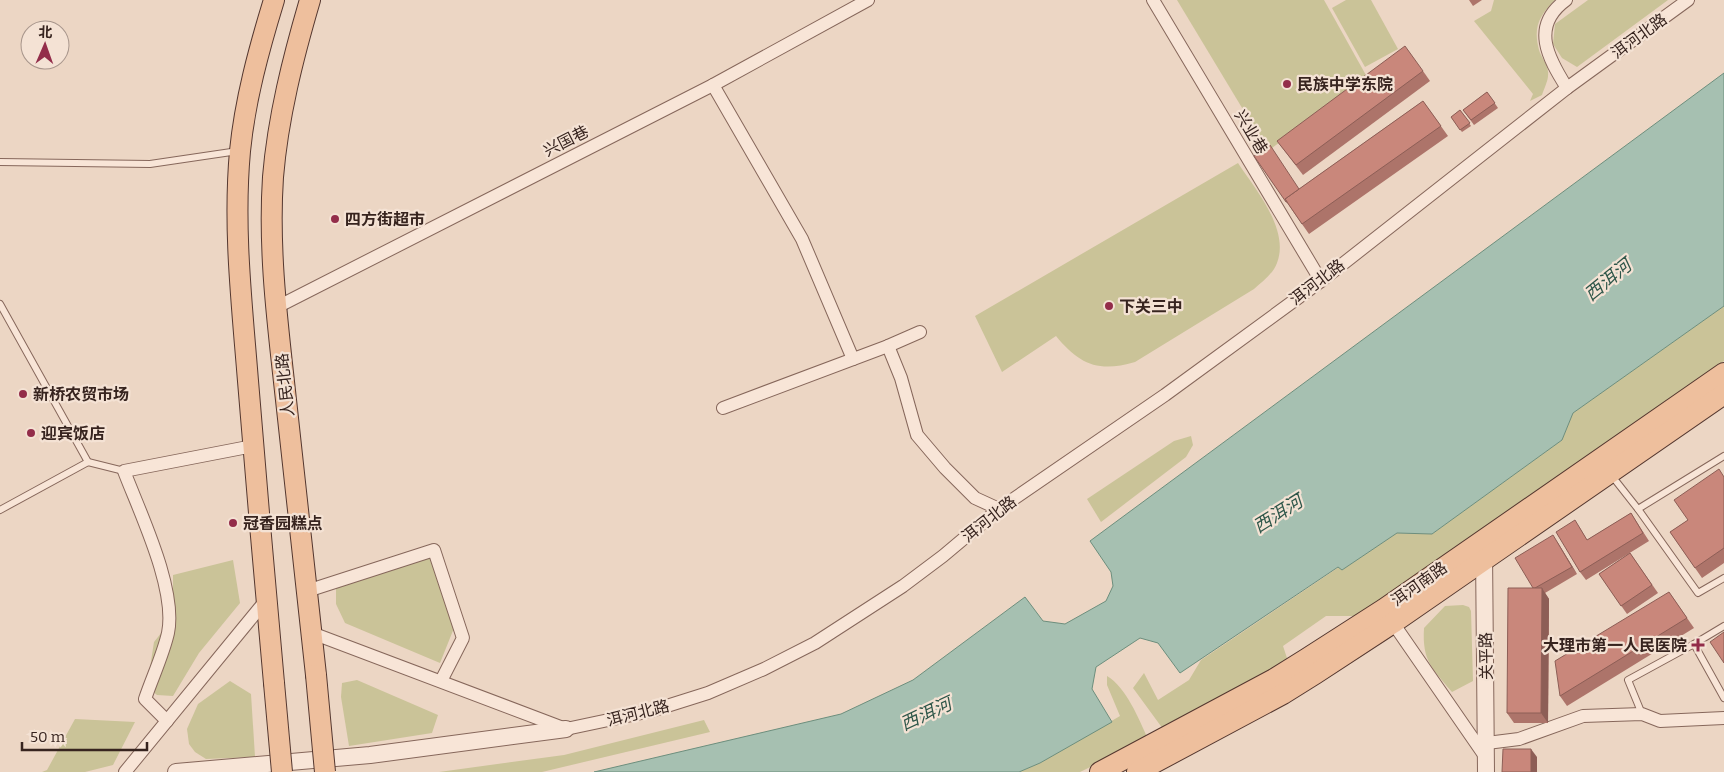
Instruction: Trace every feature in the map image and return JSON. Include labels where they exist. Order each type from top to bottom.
[{"type":"main road","points":[[274,0],[254,74],[240,151],[237,208],[238,257],[253,446],[282,772]]},
{"type":"main road","name":"人民北路","points":[[310,0],[287,90],[275,163],[272,224],[277,307],[325,772]]},
{"type":"main road","name":"洱河南路","points":[[1100,772],[1274,680],[1384,609],[1724,373]]},
{"type":"main road","name":"洱河南路","points":[[1149,769],[1283,694],[1393,623],[1724,394]]},
{"type":"street","name":"兴国巷","points":[[277,307],[713,85],[868,0]]},
{"type":"street","name":"兴业巷","points":[[1153,0],[1320,281]]},
{"type":"street","points":[[1566,0],[1549,16],[1545,34],[1548,55],[1567,88]]},
{"type":"street","name":"洱河北路","points":[[176,772],[370,755],[566,728],[651,711],[708,693],[764,669],[815,643],[903,586],[943,556],[999,509],[1165,395],[1320,281],[1567,88],[1688,0]]},
{"type":"street","points":[[713,85],[802,239],[853,359]]},
{"type":"street","points":[[722,408],[888,346],[920,332]]},
{"type":"street","points":[[888,346],[901,378],[917,435],[945,468],[975,498],[999,509]]},
{"type":"street","points":[[167,721],[145,699],[168,632],[169,601],[160,566],[124,471],[253,446]]},
{"type":"street","name":"关平路","points":[[1483,539],[1487,758]]},
{"type":"street","points":[[307,591],[434,550],[463,638],[440,681]]},
{"type":"street","points":[[125,772],[266,599]]},
{"type":"street","points":[[1393,623],[1487,758],[1519,739],[1583,716],[1642,714],[1660,721],[1724,718]]},
{"type":"street","points":[[312,632],[566,728]]},
{"type":"lane","points":[[0,162],[150,164],[240,151]]},
{"type":"lane","points":[[0,304],[88,462]]},
{"type":"lane","points":[[1638,509],[1724,456]]},
{"type":"lane","points":[[0,510],[88,462],[124,471]]},
{"type":"lane","points":[[1610,473],[1698,593],[1724,578]]},
{"type":"lane","points":[[1642,714],[1628,680],[1724,626]]},
{"type":"lane","points":[[1694,644],[1724,698]]},
{"type":"shaded area","points":[[1177,0],[1324,0],[1367,77],[1268,151]]},
{"type":"shaded area","points":[[1346,0],[1371,0],[1398,49],[1365,67],[1332,8]]},
{"type":"shaded area","points":[[1494,0],[1555,0],[1541,17],[1537,28],[1539,50],[1548,69],[1547,81],[1542,95],[1530,101],[1533,94],[1474,21],[1491,11]]},
{"type":"shaded area","points":[[1588,0],[1668,0],[1577,67],[1562,58],[1553,44],[1555,24]]},
{"type":"shaded area","points":[[1238,163],[1269,210],[1279,237],[1280,250],[1277,263],[1264,281],[1135,362],[1110,367],[1090,364],[1064,346],[1056,336],[1002,372],[975,316]]},
{"type":"shaded area","points":[[1724,306],[1724,361],[1357,616],[1326,616],[1283,646],[1288,661],[1163,729],[1133,688],[1144,673],[1158,700],[1189,680],[1201,660],[1339,567],[1342,570],[1397,533],[1432,534],[1562,440],[1573,413]]},
{"type":"shaded area","points":[[1191,436],[1193,445],[1186,457],[1101,522],[1087,499],[1174,441]]},
{"type":"shaded area","points":[[431,555],[456,623],[440,663],[345,623],[336,604],[336,587]]},
{"type":"shaded area","points":[[233,560],[240,603],[199,653],[173,696],[157,695],[147,687],[154,642],[173,618],[173,575]]},
{"type":"shaded area","points":[[1463,605],[1469,607],[1471,611],[1473,681],[1452,692],[1430,663],[1425,649],[1424,628],[1445,606]]},
{"type":"shaded area","points":[[1107,676],[1126,695],[1148,739],[1080,772],[1019,772],[1040,763],[1120,716],[1107,685]]},
{"type":"shaded area","points":[[357,680],[438,715],[432,733],[349,746],[341,697],[342,683]]},
{"type":"shaded area","points":[[230,681],[251,694],[255,757],[206,759],[195,752],[189,744],[187,729],[198,704]]},
{"type":"shaded area","points":[[75,719],[135,722],[113,765],[85,772],[42,772],[47,770]]},
{"type":"shaded area","points":[[704,720],[710,732],[542,772],[439,772],[564,755]]},
{"type":"water","name":"西洱河","points":[[1724,73],[1724,306],[1573,413],[1562,440],[1432,534],[1397,533],[1342,570],[1338,567],[1180,673],[1158,643],[1140,638],[1096,667],[1092,689],[1112,722],[1040,763],[1019,772],[594,772],[841,714],[913,680],[1025,597],[1043,621],[1065,624],[1106,601],[1113,586],[1111,572],[1090,541]]},
{"type":"building","points":[[1405,46],[1423,71],[1296,165],[1277,141]]},
{"type":"building","points":[[1487,92],[1495,103],[1471,120],[1463,110]]},
{"type":"building","points":[[1423,101],[1441,126],[1302,224],[1285,199]]},
{"type":"building","points":[[1460,110],[1470,123],[1460,130],[1451,117]]},
{"type":"building","points":[[1270,145],[1299,189],[1285,199],[1287,202],[1254,156]]},
{"type":"building","points":[[1719,469],[1724,477],[1724,548],[1695,568],[1670,532],[1688,520],[1674,500]]},
{"type":"building","points":[[1631,513],[1643,533],[1580,572],[1556,532],[1575,520],[1587,540]]},
{"type":"building","points":[[1553,535],[1572,567],[1533,588],[1515,558]]},
{"type":"building","points":[[1630,553],[1652,585],[1621,606],[1599,574]]},
{"type":"building","points":[[1508,588],[1542,588],[1541,713],[1507,713]]},
{"type":"building","points":[[1669,592],[1687,618],[1560,696],[1555,661]]},
{"type":"building","points":[[1724,632],[1724,663],[1710,642]]},
{"type":"building","points":[[1503,749],[1531,749],[1531,772],[1502,772]]},
{"type":"place","name":"民族中学东院","points":[[1287,84]]},
{"type":"place","name":"四方街超市","points":[[335,219]]},
{"type":"place","name":"下关三中","points":[[1109,306]]},
{"type":"place","name":"新桥农贸市场","points":[[23,394]]},
{"type":"place","name":"迎宾饭店","points":[[31,433]]},
{"type":"place","name":"冠香园糕点","points":[[233,523]]},
{"type":"place","name":"大理市第一人民医院","points":[[1698,645]]}]
